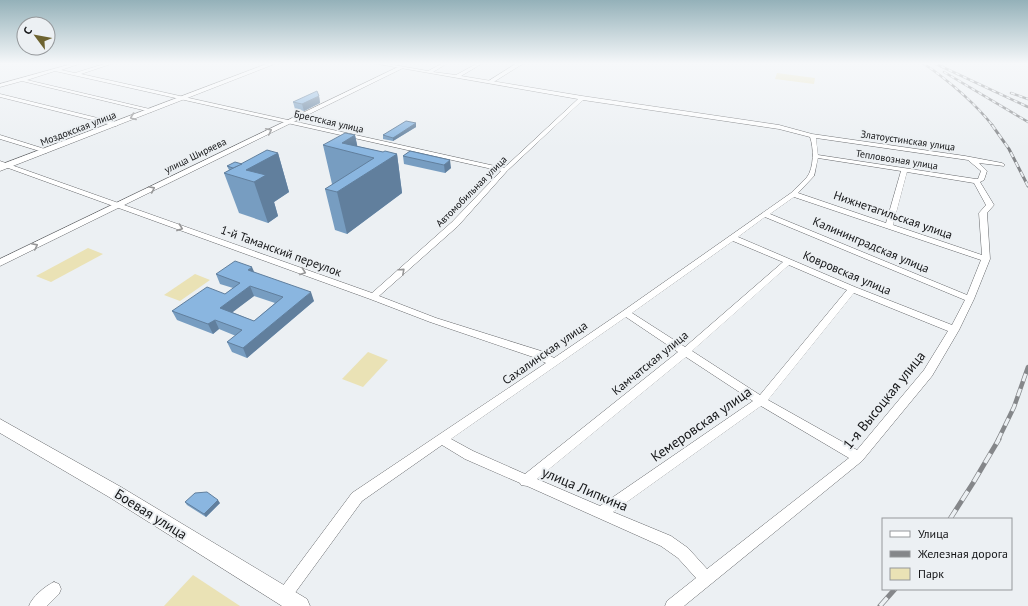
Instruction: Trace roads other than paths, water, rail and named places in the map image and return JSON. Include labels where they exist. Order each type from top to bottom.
[{"type":"street","points":[[71,91],[151,110]]},
{"type":"street","name":"Брестская улица","points":[[154,91],[505,170]]},
{"type":"street","name":"Моздокская улица","points":[[0,168],[4,164],[46,151],[201,91]]},
{"type":"street","name":"улица Ширяева","points":[[0,263],[351,91]]},
{"type":"street","name":"Златоустинская улица","points":[[543,91],[779,127],[812,136],[965,158],[1002,165]]},
{"type":"street","points":[[0,95],[116,124]]},
{"type":"street","name":"Автомобильная улица","points":[[373,297],[455,224],[505,170],[582,98]]},
{"type":"street","name":"Сахалинская улица","points":[[292,601],[335,525],[357,497],[443,440],[626,313],[793,194],[810,176],[816,156],[815,140],[812,136]]},
{"type":"street","points":[[0,137],[46,151]]},
{"type":"street","name":"Тепловозная улица","points":[[816,156],[904,171],[976,181]]},
{"type":"street","points":[[965,158],[979,165],[984,171],[981,180],[976,181]]},
{"type":"street","name":"1-й Таманский переулок","points":[[4,164],[433,320],[537,354],[554,362]]},
{"type":"street","points":[[889,227],[904,171]]},
{"type":"street","name":"1-я Высоцкая улица","points":[[672,606],[858,457],[928,373],[954,330],[970,299],[986,259],[983,213],[990,205],[976,181]]},
{"type":"street","name":"Нижнетагильская улица","points":[[793,194],[986,259]]},
{"type":"street","name":"Калининградская улица","points":[[764,214],[970,299]]},
{"type":"street","name":"Ковровская улица","points":[[732,237],[852,289],[954,330]]},
{"type":"street","name":"Камчатская улица","points":[[524,481],[685,352],[788,262]]},
{"type":"street","name":"Кемеровская улица","points":[[601,513],[761,401],[852,289]]},
{"type":"street","points":[[626,313],[761,401],[858,457]]},
{"type":"street","name":"Боевая улица","points":[[0,425],[115,492],[292,601]]},
{"type":"street","name":"улица Липкина","points":[[443,440],[469,455],[524,481],[666,541],[683,553],[707,579]]},
{"type":"street","points":[[36,606],[54,589]]},
{"type":"railway","points":[[959,91],[993,126]]},
{"type":"railway","points":[[976,91],[1028,122]]},
{"type":"railway","points":[[994,91],[1028,107]]},
{"type":"railway","points":[[1011,93],[1028,99]]},
{"type":"railway","points":[[992,125],[1009,149],[1028,186]]},
{"type":"railway","points":[[998,440],[1014,407],[1028,367]]},
{"type":"railway","points":[[951,518],[999,439]]},
{"type":"railway","points":[[880,606],[894,590]]}]
